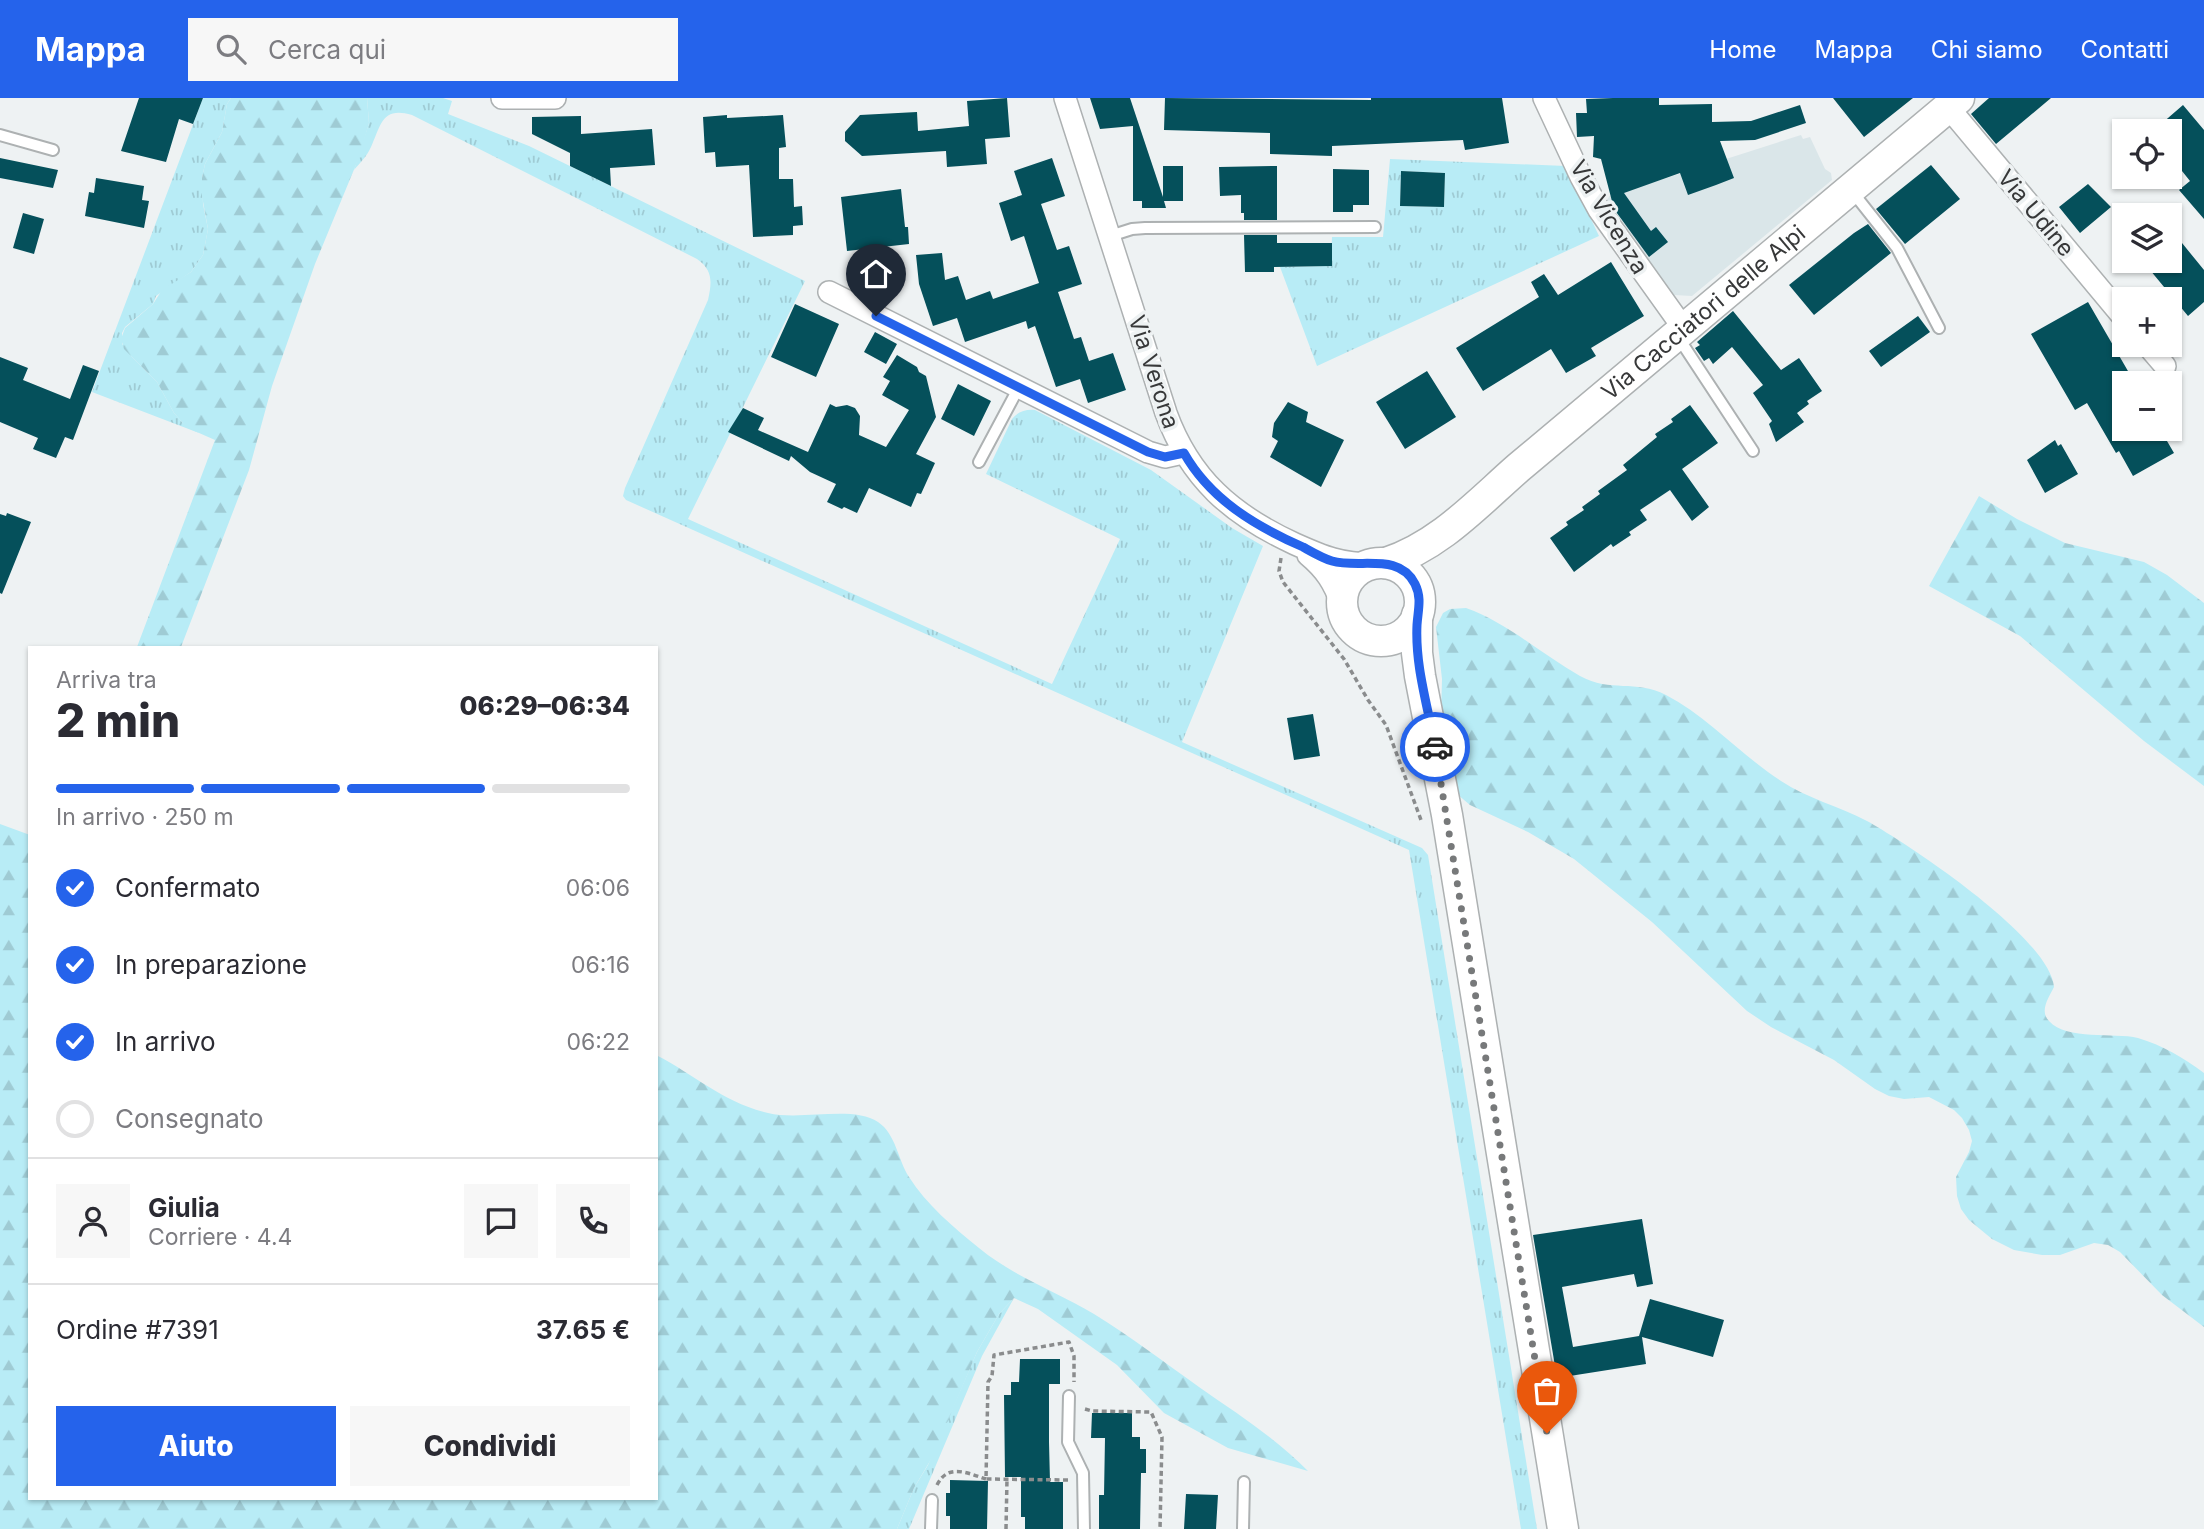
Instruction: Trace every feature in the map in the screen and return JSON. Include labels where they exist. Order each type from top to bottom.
[{"type":"street","points":[[502,98],[555,98]]},
{"type":"street","name":"Via Verona","points":[[1065,98],[1166,413],[1184,453],[1201,478],[1230,506],[1253,522],[1332,561],[1380,564]]},
{"type":"street","name":"Via Vicenza","points":[[1544,98],[1581,177],[1600,210],[1680,332]]},
{"type":"street","name":"Via Cacciatori delle Alpi","points":[[1342,605],[1345,585],[1361,568],[1423,548],[1448,529],[1954,103]]},
{"type":"street","name":"Via Udine","points":[[1954,103],[2112,303]]},
{"type":"street","points":[[829,292],[1155,455],[1170,457],[1184,453]]},
{"type":"street","points":[[2157,357],[2165,366]]},
{"type":"street","name":"Via Cacciatori delle Alpi","points":[[1448,529],[1426,563],[1421,579],[1417,653],[1449,828],[1563,1529]]},
{"type":"street","name":"Via Verona","points":[[1290,541],[1325,569],[1336,587],[1342,605]]},
{"type":"street","points":[[1367,638],[1378,640],[1398,636],[1406,631],[1418,606],[1413,579],[1407,572],[1380,564]]},
{"type":"street","points":[[1342,605],[1350,625],[1385,650],[1401,667],[1426,703]]},
{"type":"lane","points":[[0,135],[53,150]]},
{"type":"lane","points":[[1850,190],[1897,248],[1939,328]]},
{"type":"lane","points":[[1110,236],[1145,228],[1375,227]]},
{"type":"lane","points":[[1680,332],[1753,451]]},
{"type":"lane","points":[[979,462],[1019,387]]},
{"type":"lane","points":[[1069,1402],[1068,1442],[1082,1467],[1084,1480],[1084,1529]]},
{"type":"lane","points":[[1243,1529],[1244,1482]]},
{"type":"lane","points":[[931,1529],[932,1500]]},
{"type":"path","points":[[1290,541],[1280,562],[1280,577],[1344,659],[1367,700],[1386,725],[1423,825]]},
{"type":"path","points":[[986,1479],[988,1382],[992,1376],[994,1355],[1069,1342],[1074,1356],[1074,1386],[1069,1402],[1092,1411],[1151,1412],[1162,1437],[1160,1529]]},
{"type":"path","points":[[932,1500],[941,1477],[950,1471],[961,1471],[986,1479],[1084,1480]]},
{"type":"path","points":[[1006,1529],[1007,1479]]},
{"type":"shaded area","points":[[1801,135],[1803,139],[1810,137],[1825,169],[1831,173],[1832,180],[1692,296],[1674,295],[1604,198]]},
{"type":"green space","points":[[203,98],[231,98],[227,104],[222,132],[205,164],[202,178],[208,229],[203,255],[191,272],[156,296],[153,304],[125,327],[122,333],[122,344],[157,382],[174,413],[199,433],[92,392]]},
{"type":"green space","points":[[231,98],[367,98],[369,123],[360,155],[315,264],[272,386],[249,470],[181,646],[137,646],[215,440],[190,429],[182,422],[157,382],[124,349],[121,339],[125,328],[153,304],[162,290],[191,272],[203,255],[208,229],[202,196],[202,178],[205,164],[222,132],[227,104]]},
{"type":"green space","points":[[367,98],[443,98],[452,101],[448,114],[529,146],[805,281],[688,519],[1052,684],[1120,539],[986,474],[1012,419],[1017,414],[1035,410],[1151,470],[1232,528],[1263,546],[1182,742],[1422,848],[1428,855],[1537,1529],[1521,1529],[1409,850],[626,500],[623,496],[625,488],[708,300],[709,272],[697,259],[412,115],[388,115],[380,125],[369,150],[354,170],[369,123]]},
{"type":"green space","points":[[1390,159],[1566,166],[1599,236],[1317,366],[1280,267],[1331,266],[1332,237],[1383,237]],"holes":[[[1401,171],[1445,173],[1444,207],[1400,206]]]},
{"type":"green space","points":[[1979,496],[2065,543],[2144,562],[2167,575],[2204,603],[2204,786],[2144,741],[2020,636],[1929,586]]},
{"type":"green space","points":[[1466,608],[1496,622],[1591,681],[1655,690],[1666,695],[1696,714],[1781,781],[1867,821],[1944,871],[2004,919],[2047,967],[2054,987],[2045,1013],[2049,1021],[2057,1027],[2079,1034],[2138,1038],[2172,1052],[2204,1073],[2204,1327],[2162,1295],[2120,1252],[2108,1245],[2094,1243],[2060,1255],[2042,1255],[2014,1250],[1992,1239],[1969,1220],[1961,1209],[1957,1196],[1956,1177],[1972,1141],[1969,1130],[1954,1110],[1929,1097],[1904,1099],[1889,1096],[1834,1060],[1771,1027],[1747,1011],[1652,922],[1574,859],[1528,832],[1470,805],[1457,794],[1441,715],[1442,679],[1436,627],[1443,613],[1450,609]]},
{"type":"green space","points":[[0,824],[28,834],[28,1500],[658,1500],[658,1056],[723,1095],[768,1113],[855,1115],[878,1122],[889,1133],[905,1170],[924,1197],[992,1258],[1121,1331],[1255,1426],[1308,1471],[1228,1448],[1164,1413],[1117,1365],[1038,1309],[1014,1298],[999,1314],[977,1352],[933,1456],[914,1488],[897,1529],[0,1529]]},
{"type":"green space","points":[[1014,1298],[982,1356],[909,1529],[897,1529],[977,1352],[999,1314]]},
{"type":"building","points":[[139,98],[203,98],[193,124],[179,119],[166,162],[121,151]]},
{"type":"building","points":[[1007,98],[1010,137],[985,139],[987,164],[947,167],[946,151],[862,156],[845,141],[845,132],[860,115],[917,112],[918,131],[969,126],[967,101]]},
{"type":"building","points":[[1090,98],[1130,98],[1163,197],[1163,166],[1183,166],[1183,201],[1164,201],[1166,208],[1142,208],[1142,201],[1133,201],[1133,126],[1100,129]]},
{"type":"building","points":[[1165,98],[1502,98],[1509,143],[1465,150],[1463,140],[1332,146],[1332,156],[1270,154],[1270,133],[1164,130]]},
{"type":"building","points":[[1659,98],[1659,105],[1712,104],[1712,122],[1751,121],[1800,105],[1806,123],[1755,140],[1720,141],[1734,178],[1716,185],[1688,195],[1680,173],[1624,193],[1651,231],[1656,227],[1668,242],[1649,257],[1614,209],[1601,159],[1593,157],[1594,136],[1577,137],[1576,113],[1587,113],[1586,99]]},
{"type":"building","points":[[1833,98],[1913,98],[1864,137]]},
{"type":"building","points":[[1989,98],[2051,98],[1996,144],[1971,114]]},
{"type":"building","points":[[2183,105],[2204,130],[2204,219],[2179,190],[2190,181],[2182,171],[2182,119],[2167,119]]},
{"type":"building","points":[[727,115],[727,118],[783,115],[786,147],[779,148],[779,179],[793,179],[794,207],[802,206],[803,225],[793,226],[793,235],[753,237],[749,165],[716,167],[715,152],[705,153],[703,117]]},
{"type":"building","points":[[581,116],[581,134],[652,129],[655,165],[610,168],[611,186],[570,166],[570,153],[532,134],[532,117]]},
{"type":"building","points":[[0,158],[58,170],[53,188],[0,178]]},
{"type":"building","points":[[1052,158],[1065,196],[1041,204],[1057,250],[1069,246],[1082,284],[1058,292],[1074,339],[1081,337],[1089,361],[1113,353],[1126,390],[1088,403],[1080,379],[1056,387],[1035,326],[1028,329],[1026,321],[965,342],[957,318],[933,326],[919,284],[916,255],[942,253],[945,280],[958,276],[966,300],[990,291],[993,299],[1039,283],[1024,236],[1011,241],[999,203],[1022,195],[1014,171]]},
{"type":"building","points":[[1931,165],[1960,199],[1905,244],[1876,209]]},
{"type":"building","points":[[1277,166],[1277,220],[1244,220],[1244,213],[1241,213],[1241,195],[1220,196],[1219,167]]},
{"type":"building","points":[[1333,169],[1369,170],[1369,205],[1353,205],[1353,212],[1333,212]]},
{"type":"building","points":[[1401,171],[1445,173],[1444,207],[1400,206]]},
{"type":"building","points":[[96,178],[144,186],[142,200],[149,201],[144,228],[85,216],[89,192],[94,193]]},
{"type":"building","points":[[2088,184],[2111,207],[2080,233],[2059,207]]},
{"type":"building","points":[[901,189],[909,244],[847,251],[841,197]]},
{"type":"building","points":[[23,213],[44,219],[34,254],[13,248]]},
{"type":"building","points":[[1868,224],[1891,253],[1814,315],[1789,285]]},
{"type":"building","points":[[1244,235],[1277,235],[1277,243],[1332,243],[1332,266],[1274,267],[1274,272],[1245,272]]},
{"type":"building","points":[[2182,243],[2204,270],[2204,302],[2188,316],[2182,309],[2182,287],[2164,287],[2152,273],[2182,273]]},
{"type":"building","points":[[1611,262],[1644,316],[1591,348],[1596,356],[1566,373],[1551,349],[1483,391],[1456,348],[1539,297],[1531,282],[1544,274],[1558,295]]},
{"type":"building","points":[[2088,302],[2112,343],[2112,357],[2120,357],[2128,371],[2112,371],[2112,441],[2167,441],[2174,453],[2133,476],[2119,451],[2116,453],[2087,403],[2075,410],[2031,334]]},
{"type":"building","points":[[795,304],[839,324],[816,377],[771,357]]},
{"type":"building","points":[[1733,311],[1781,370],[1799,358],[1822,391],[1807,401],[1809,404],[1797,413],[1804,422],[1776,442],[1769,424],[1772,421],[1753,393],[1763,385],[1732,347],[1713,364],[1709,358],[1704,361],[1695,348],[1700,345],[1697,342]]},
{"type":"building","points":[[1918,316],[1930,332],[1881,367],[1869,351]]},
{"type":"building","points":[[875,332],[897,344],[886,364],[864,352]]},
{"type":"building","points":[[897,355],[926,376],[936,417],[916,454],[935,463],[921,494],[917,493],[911,507],[869,488],[857,513],[844,507],[842,509],[827,502],[836,484],[810,472],[791,456],[789,461],[728,432],[743,408],[764,418],[758,430],[808,452],[830,404],[836,407],[847,405],[855,408],[860,416],[859,435],[886,447],[909,410],[882,395],[890,381],[883,377]]},
{"type":"building","points":[[0,357],[28,368],[23,380],[70,399],[83,365],[99,371],[73,440],[65,437],[56,458],[33,449],[38,438],[0,422]]},
{"type":"building","points":[[1427,371],[1456,417],[1405,449],[1376,402]]},
{"type":"building","points":[[958,384],[991,401],[974,436],[941,419]]},
{"type":"building","points":[[1288,402],[1308,412],[1306,422],[1344,440],[1321,487],[1270,457],[1278,441],[1272,437],[1274,423]]},
{"type":"building","points":[[1690,405],[1718,443],[1682,469],[1709,507],[1692,521],[1670,490],[1640,510],[1647,520],[1629,532],[1631,535],[1613,547],[1611,544],[1574,572],[1550,538],[1568,525],[1566,522],[1584,510],[1582,507],[1600,494],[1598,491],[1627,470],[1623,465],[1657,437],[1655,434],[1673,422],[1671,419]]},
{"type":"building","points":[[2055,440],[2058,446],[2061,444],[2078,474],[2045,493],[2027,460]]},
{"type":"building","points":[[7,513],[31,522],[2,594],[0,514],[6,516]]},
{"type":"building","points":[[1313,714],[1320,756],[1294,760],[1287,718]]},
{"type":"building","points":[[1642,1219],[1653,1284],[1637,1287],[1634,1274],[1562,1287],[1573,1347],[1639,1336],[1650,1299],[1724,1320],[1713,1357],[1642,1337],[1646,1364],[1557,1378],[1533,1235]]},
{"type":"building","points":[[1020,1359],[1060,1359],[1060,1384],[1049,1384],[1049,1442],[1050,1482],[1063,1482],[1063,1529],[1025,1529],[1025,1517],[1021,1517],[1021,1477],[1005,1477],[1004,1395],[1011,1395],[1011,1382],[1019,1382]]},
{"type":"building","points":[[1092,1413],[1132,1413],[1132,1437],[1140,1437],[1140,1449],[1146,1449],[1146,1473],[1141,1473],[1140,1529],[1099,1529],[1099,1495],[1104,1495],[1105,1438],[1091,1438]]},
{"type":"building","points":[[950,1480],[988,1481],[987,1529],[950,1529],[950,1516],[946,1516],[946,1493],[950,1493]]},
{"type":"building","points":[[1186,1494],[1218,1495],[1216,1529],[1184,1529]]},
{"type":"way so far","points":[[1435,747],[1547,1433]]},
{"type":"route","points":[[876,316],[1148,452],[1165,457],[1184,453],[1193,468],[1219,497],[1253,522],[1290,541],[1332,561],[1352,564],[1386,563],[1407,572],[1420,596],[1417,653],[1435,747]]}]
